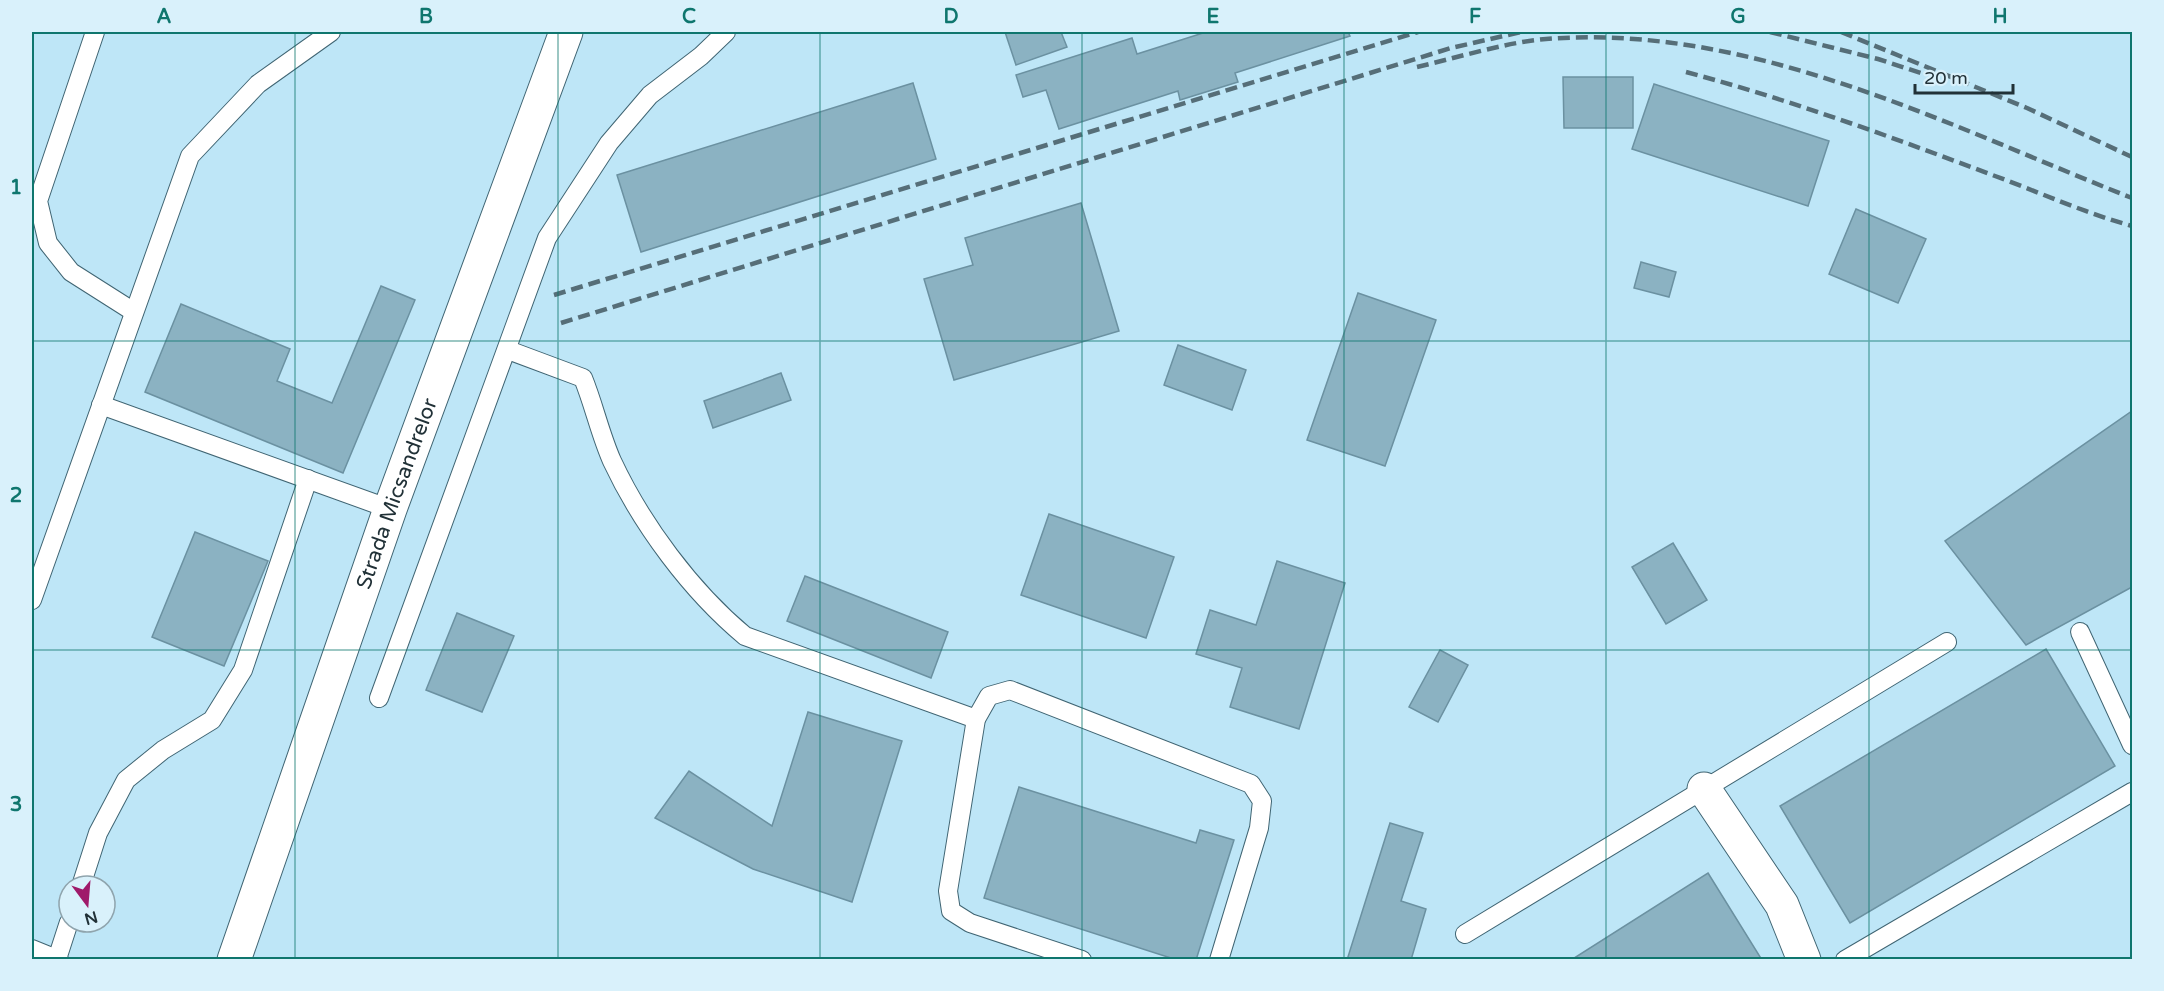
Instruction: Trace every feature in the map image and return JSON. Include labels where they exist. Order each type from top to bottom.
[{"type":"street","name":"Strada Micsandrelor","points":[[234,960],[390,509],[566,32]]},
{"type":"street","points":[[1704,789],[1782,904],[1804,960]]},
{"type":"lane","points":[[94,32],[38,201],[48,243],[71,272],[134,312]]},
{"type":"lane","points":[[32,600],[190,156],[258,84],[331,32]]},
{"type":"lane","points":[[379,698],[548,238],[609,143],[650,95],[701,56],[726,32]]},
{"type":"lane","points":[[508,350],[583,378],[612,461],[661,545],[714,610],[745,636],[976,719]]},
{"type":"lane","points":[[100,405],[390,509]]},
{"type":"lane","points":[[85,874],[98,832],[126,780],[163,750],[212,720],[243,670],[308,479]]},
{"type":"lane","points":[[2080,632],[2133,745]]},
{"type":"lane","points":[[1465,934],[1947,642]]},
{"type":"lane","points":[[1082,960],[969,923],[951,911],[948,891],[976,719],[989,696],[1010,690],[1251,784],[1262,801],[1259,828],[1219,960]]},
{"type":"lane","points":[[1845,960],[2133,792]]},
{"type":"lane","points":[[32,949],[58,959],[65,934]]},
{"type":"building","points":[[1005,32],[1061,32],[1067,47],[1016,65]]},
{"type":"building","points":[[1206,32],[1348,32],[1350,36],[1235,73],[1238,82],[1180,100],[1178,91],[1059,129],[1046,90],[1023,97],[1016,75],[1132,38],[1137,54]]},
{"type":"building","points":[[1563,77],[1633,77],[1633,128],[1564,128]]},
{"type":"building","points":[[913,83],[936,159],[641,252],[617,175]]},
{"type":"building","points":[[1654,84],[1829,141],[1808,206],[1632,149]]},
{"type":"building","points":[[1081,203],[1119,331],[954,380],[924,279],[973,265],[965,238]]},
{"type":"building","points":[[1856,209],[1926,239],[1898,303],[1829,274]]},
{"type":"building","points":[[1641,262],[1676,272],[1669,297],[1634,288]]},
{"type":"building","points":[[381,286],[415,300],[343,473],[145,392],[181,304],[290,349],[277,381],[332,403]]},
{"type":"building","points":[[1358,293],[1436,320],[1385,466],[1307,440]]},
{"type":"building","points":[[1178,345],[1246,370],[1232,410],[1164,385]]},
{"type":"building","points":[[781,373],[791,400],[713,428],[704,401]]},
{"type":"building","points":[[2132,411],[2132,587],[2026,645],[1945,541]]},
{"type":"building","points":[[1049,514],[1174,557],[1146,638],[1021,595]]},
{"type":"building","points":[[195,532],[268,561],[224,666],[152,637]]},
{"type":"building","points":[[1673,543],[1707,600],[1666,624],[1632,567]]},
{"type":"building","points":[[1277,561],[1345,583],[1299,729],[1230,707],[1242,668],[1196,654],[1210,610],[1256,625]]},
{"type":"building","points":[[805,576],[948,632],[931,678],[787,621]]},
{"type":"building","points":[[457,613],[514,636],[482,712],[426,690]]},
{"type":"building","points":[[2046,649],[2115,766],[1850,923],[1780,806]]},
{"type":"building","points":[[1440,650],[1468,665],[1438,722],[1409,707]]},
{"type":"building","points":[[808,712],[902,741],[852,902],[753,869],[655,818],[689,771],[772,826]]},
{"type":"building","points":[[1019,787],[1196,843],[1200,830],[1234,840],[1196,960],[1177,960],[984,898]]},
{"type":"building","points":[[1390,823],[1423,833],[1401,901],[1426,909],[1411,960],[1347,960]]},
{"type":"building","points":[[1708,873],[1762,960],[1571,960]]},
{"type":"railway","points":[[554,295],[1418,32]]},
{"type":"railway","points":[[561,323],[1451,48],[1521,32]]},
{"type":"railway","points":[[1770,32],[1878,59],[1924,74]]},
{"type":"railway","points":[[1841,32],[2027,108],[2132,157]]},
{"type":"railway","points":[[1417,67],[1498,47],[1546,39],[1623,38],[1698,47],[1773,63],[1847,85],[1919,111],[2132,198]]},
{"type":"railway","points":[[1686,72],[1842,120],[2080,209],[2132,226]]}]
